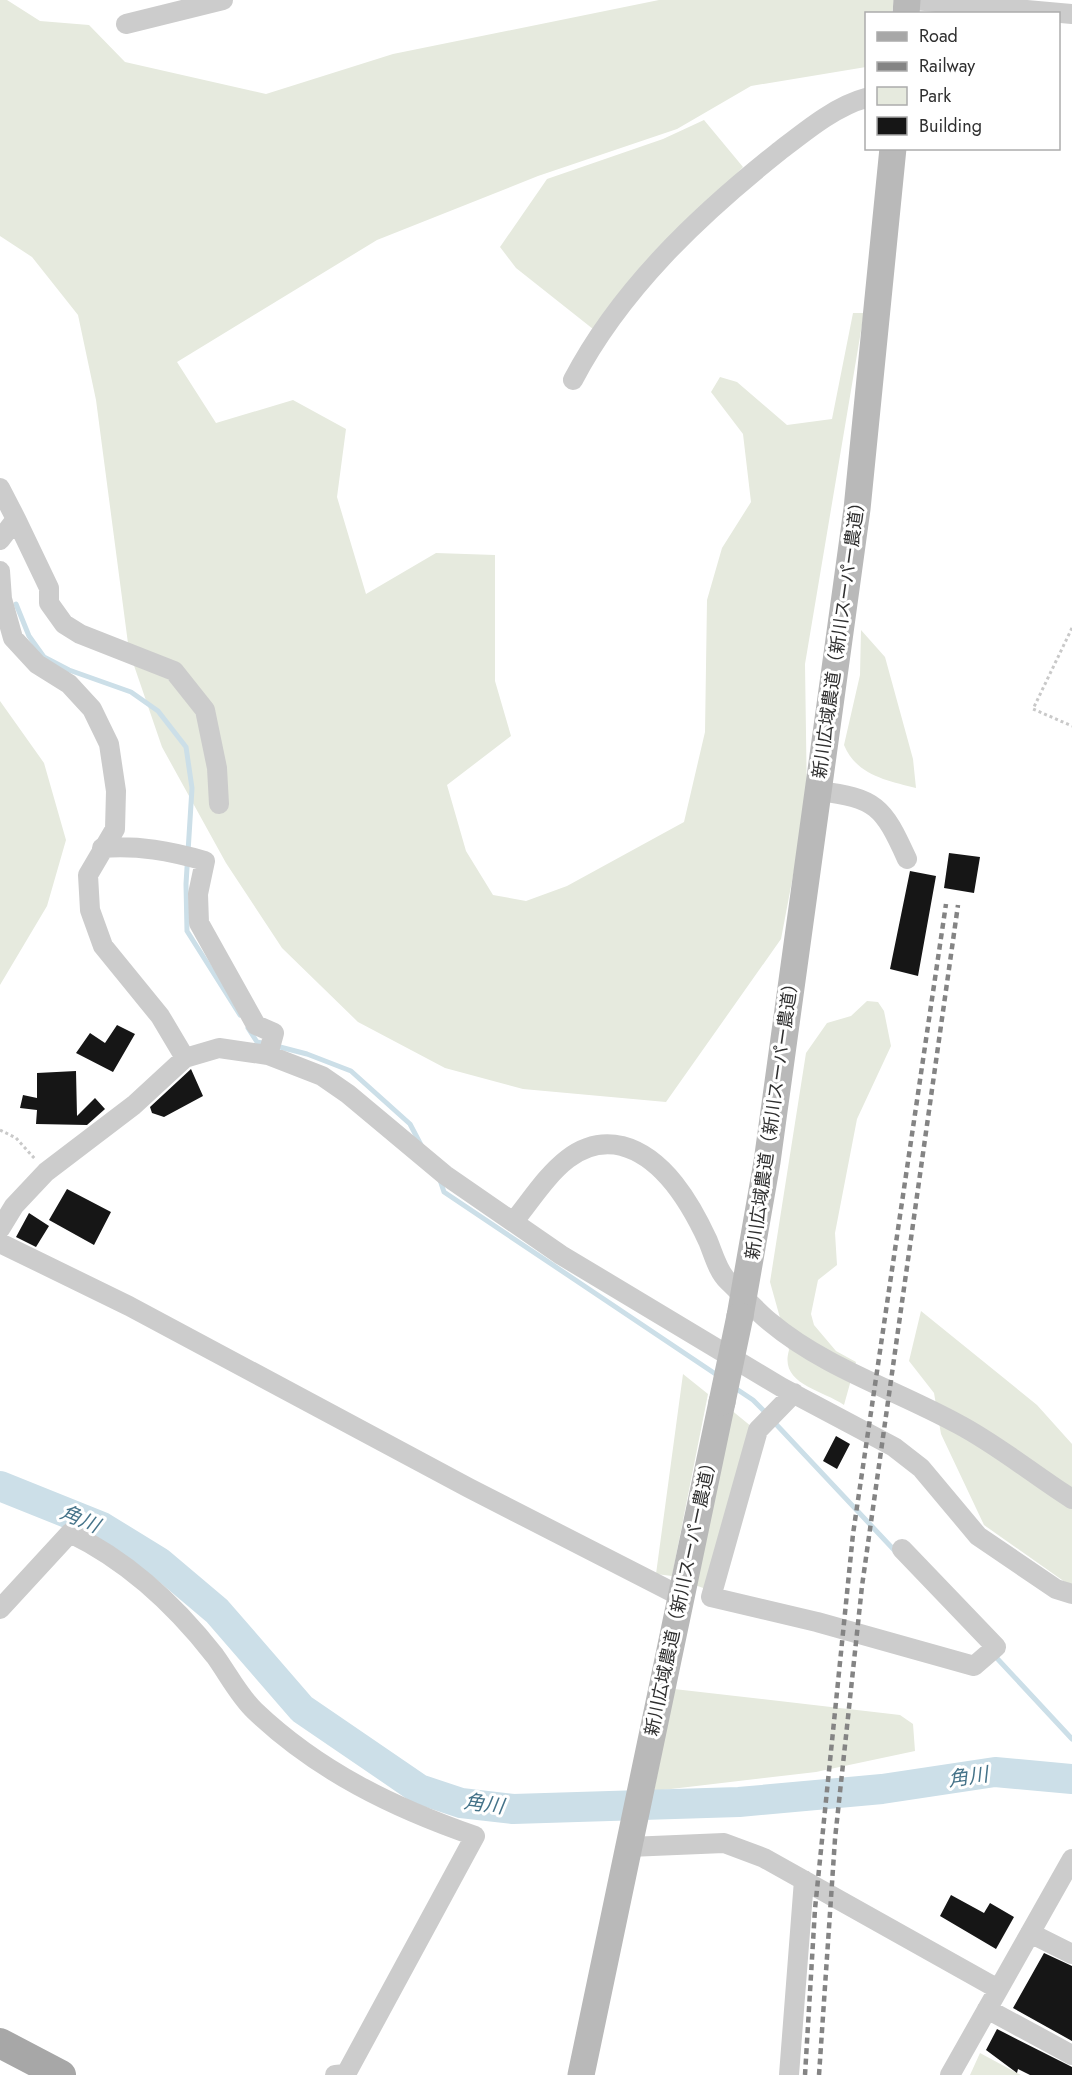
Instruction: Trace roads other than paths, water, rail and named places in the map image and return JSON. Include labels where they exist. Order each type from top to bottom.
[{"type":"main road","points":[[0,2043],[61,2075]]},
{"type":"street","points":[[126,24],[223,0]]},
{"type":"street","points":[[914,0],[1049,12]]},
{"type":"street","points":[[573,380],[592,342],[669,249],[740,183],[800,135],[856,101],[865,99]]},
{"type":"street","name":"新川広域農道（新川スーパー農道）","points":[[581,2075],[742,1306],[768,1162],[857,509],[892,150]]},
{"type":"street","points":[[0,488],[49,588],[49,603],[63,624],[80,634],[174,671],[205,710],[217,768],[219,804]]},
{"type":"street","points":[[0,540],[16,519]]},
{"type":"street","points":[[0,571],[3,599],[13,638],[37,664],[69,684],[92,708],[109,744],[116,791],[115,829],[88,874],[90,909],[103,946],[160,1016],[185,1058]]},
{"type":"street","points":[[818,790],[851,795],[878,807],[891,825],[907,859]]},
{"type":"street","points":[[102,848],[126,846],[178,853],[205,861],[198,894],[199,924],[256,1025],[273,1034],[268,1054]]},
{"type":"street","points":[[0,1229],[14,1206],[46,1172],[135,1105],[185,1058],[219,1048],[268,1054],[322,1076],[348,1094],[445,1175],[561,1255],[794,1393],[894,1447],[921,1468],[978,1536],[1056,1589],[1072,1594]]},
{"type":"street","points":[[514,1221],[569,1156],[589,1146],[603,1144],[623,1146],[654,1162],[674,1182],[704,1231],[724,1277],[742,1306],[852,1373],[959,1424],[1072,1499]]},
{"type":"street","points":[[0,1244],[129,1306],[469,1488],[682,1597]]},
{"type":"street","points":[[794,1393],[758,1430],[711,1597],[817,1622],[974,1666],[989,1653],[902,1549]]},
{"type":"street","points":[[0,1609],[70,1533],[96,1546],[168,1602],[214,1655],[253,1710],[312,1758],[348,1780],[418,1816],[476,1836],[346,2074],[335,2075]]},
{"type":"street","points":[[630,1841],[724,1843],[764,1858],[998,1989]]},
{"type":"street","points":[[950,2075],[1072,1859]]},
{"type":"street","points":[[789,2075],[804,1880]]},
{"type":"street","points":[[1030,1933],[1072,1954]]},
{"type":"street","points":[[987,2009],[1072,2055]]},
{"type":"waterway","points":[[16,604],[29,636],[44,657],[69,670],[131,692],[158,711],[186,747],[192,788],[186,884],[187,931],[240,1015]]},
{"type":"waterway","points":[[248,1028],[257,1042],[267,1044]]},
{"type":"waterway","points":[[276,1046],[307,1054],[351,1071],[410,1124],[421,1145]]},
{"type":"waterway","points":[[440,1180],[444,1192],[720,1377]]},
{"type":"waterway","points":[[732,1386],[753,1400],[767,1414]]},
{"type":"waterway","points":[[773,1421],[896,1552]]},
{"type":"waterway","name":"角川","points":[[0,1486],[102,1527],[159,1562],[217,1611],[302,1709],[419,1789],[461,1803],[513,1809],[739,1802],[882,1789],[995,1772],[1072,1779]]},
{"type":"waterway","points":[[993,1654],[1072,1739]]},
{"type":"railway","points":[[805,2075],[815,1909],[853,1534],[946,904]]},
{"type":"railway","points":[[819,2075],[835,1839],[862,1586],[958,905]]}]
